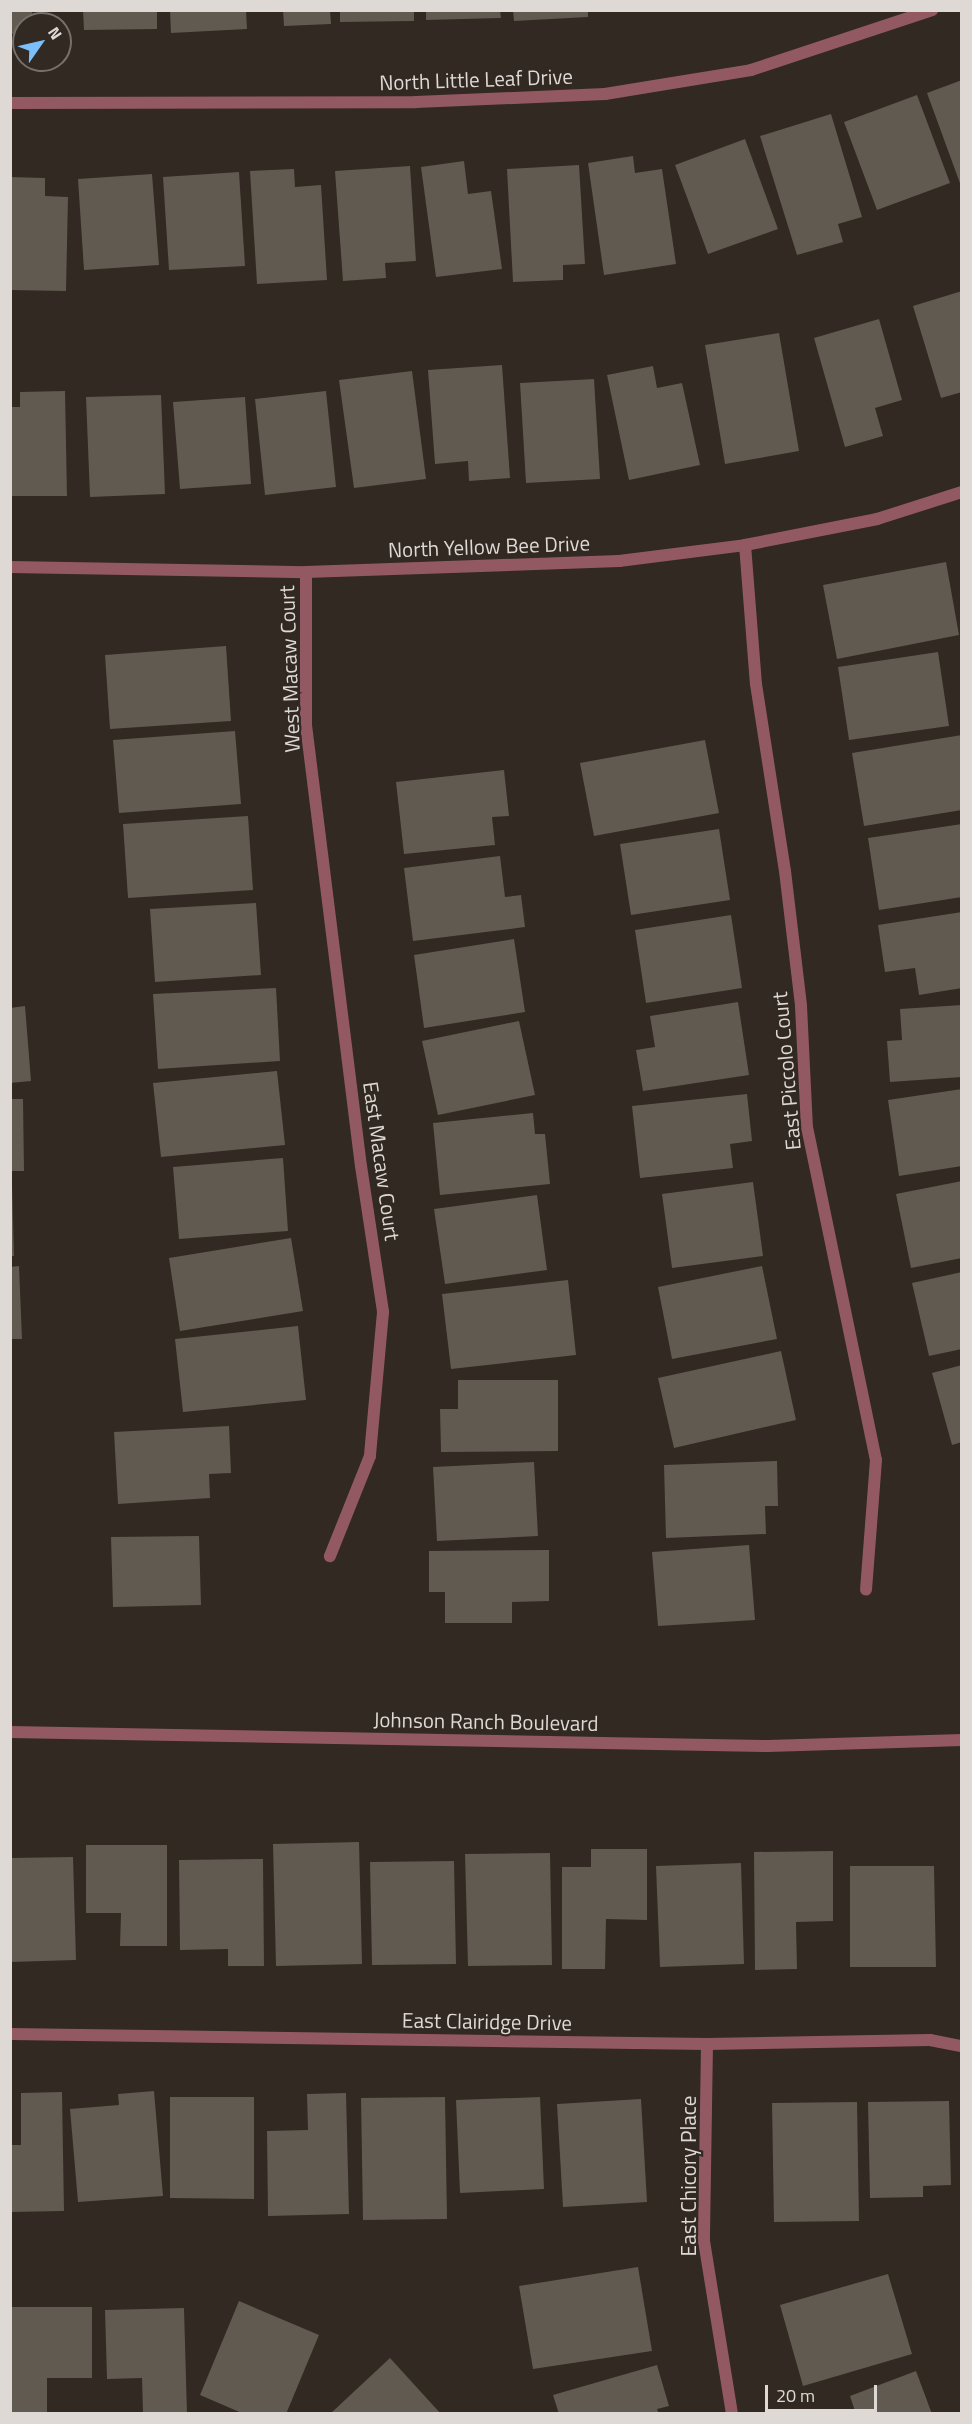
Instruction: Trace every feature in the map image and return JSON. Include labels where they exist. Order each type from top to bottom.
[{"type":"street","name":"North Little Leaf Drive","points":[[10,103],[358,103],[605,94],[752,70],[932,10]]},
{"type":"street","name":"North Yellow Bee Drive","points":[[10,567],[306,572],[619,561],[745,545],[877,519],[962,492]]},
{"type":"street","name":"East Piccolo Court","points":[[745,545],[756,684],[785,871],[801,1006],[807,1127],[876,1460],[866,1590]]},
{"type":"street","name":"West Macaw Court","points":[[306,572],[306,725],[312,765]]},
{"type":"street","name":"East Macaw Court","points":[[312,765],[361,1166],[383,1312],[370,1456],[330,1556]]},
{"type":"street","name":"Johnson Ranch Boulevard","points":[[10,1732],[768,1746],[962,1740]]},
{"type":"street","name":"East Clairidge Drive","points":[[10,2034],[707,2044],[930,2040],[962,2046]]},
{"type":"street","name":"East Chicory Place","points":[[707,2044],[704,2241],[732,2414]]},
{"type":"building","points":[[10,10],[32,10],[32,12],[12,12],[12,34],[10,34]]},
{"type":"building","points":[[83,10],[157,10],[157,29],[84,30]]},
{"type":"building","points":[[170,10],[246,10],[247,29],[171,33]]},
{"type":"building","points":[[283,10],[330,10],[331,24],[284,26]]},
{"type":"building","points":[[340,10],[414,10],[414,21],[340,22]]},
{"type":"building","points":[[426,10],[500,10],[501,18],[426,20]]},
{"type":"building","points":[[513,10],[588,10],[588,17],[514,21]]},
{"type":"building","points":[[962,80],[962,186],[961,186],[927,93]]},
{"type":"building","points":[[917,95],[950,183],[877,210],[844,122]]},
{"type":"building","points":[[831,114],[862,217],[838,224],[843,242],[797,255],[760,136]]},
{"type":"building","points":[[745,139],[778,229],[708,254],[675,165]]},
{"type":"building","points":[[633,156],[635,173],[662,169],[676,264],[604,275],[588,163]]},
{"type":"building","points":[[464,161],[468,194],[491,191],[502,269],[436,277],[421,167]]},
{"type":"building","points":[[579,165],[585,264],[563,265],[563,280],[513,282],[507,169]]},
{"type":"building","points":[[410,166],[416,261],[385,263],[386,278],[343,281],[335,171]]},
{"type":"building","points":[[294,169],[295,187],[321,185],[327,280],[257,284],[250,171]]},
{"type":"building","points":[[239,172],[245,266],[169,270],[163,177]]},
{"type":"building","points":[[152,174],[159,265],[84,270],[78,179]]},
{"type":"building","points":[[10,177],[45,178],[45,196],[68,197],[66,291],[10,290]]},
{"type":"building","points":[[962,291],[962,392],[941,398],[913,306]]},
{"type":"building","points":[[879,319],[902,400],[875,408],[883,436],[845,447],[814,338]]},
{"type":"building","points":[[779,333],[799,451],[725,464],[705,345]]},
{"type":"building","points":[[502,365],[510,478],[469,481],[468,461],[435,464],[428,370]]},
{"type":"building","points":[[653,366],[657,388],[682,383],[700,465],[629,480],[607,375]]},
{"type":"building","points":[[412,371],[426,479],[354,488],[339,380]]},
{"type":"building","points":[[594,379],[600,479],[526,483],[520,383]]},
{"type":"building","points":[[65,391],[67,496],[10,496],[10,407],[20,407],[20,392]]},
{"type":"building","points":[[326,391],[336,487],[265,495],[255,399]]},
{"type":"building","points":[[161,395],[165,494],[90,497],[86,397]]},
{"type":"building","points":[[245,397],[251,484],[180,489],[173,402]]},
{"type":"building","points":[[946,562],[959,635],[837,659],[823,585]]},
{"type":"building","points":[[226,646],[231,721],[110,729],[105,655]]},
{"type":"building","points":[[938,652],[949,726],[849,740],[838,667]]},
{"type":"building","points":[[235,731],[241,804],[119,813],[113,740]]},
{"type":"building","points":[[962,735],[962,810],[864,826],[852,753]]},
{"type":"building","points":[[705,740],[719,813],[594,836],[580,763]]},
{"type":"building","points":[[504,770],[509,816],[492,817],[495,845],[404,854],[396,782]]},
{"type":"building","points":[[248,816],[253,890],[128,898],[123,824]]},
{"type":"building","points":[[962,824],[962,897],[879,910],[868,838]]},
{"type":"building","points":[[719,829],[730,900],[631,915],[620,844]]},
{"type":"building","points":[[500,856],[505,897],[521,895],[525,927],[413,941],[404,868]]},
{"type":"building","points":[[256,903],[261,975],[155,982],[150,909]]},
{"type":"building","points":[[962,912],[962,988],[919,995],[915,968],[885,972],[878,925]]},
{"type":"building","points":[[731,915],[742,988],[646,1003],[635,930]]},
{"type":"building","points":[[514,939],[525,1012],[424,1028],[414,955]]},
{"type":"building","points":[[276,988],[280,1061],[158,1069],[153,994]]},
{"type":"building","points":[[738,1002],[749,1075],[643,1091],[636,1050],[655,1047],[650,1016]]},
{"type":"building","points":[[962,1005],[962,1077],[890,1082],[887,1041],[902,1040],[900,1009]]},
{"type":"building","points":[[25,1006],[31,1081],[10,1083],[10,1008]]},
{"type":"building","points":[[519,1021],[535,1095],[438,1115],[422,1041]]},
{"type":"building","points":[[277,1071],[285,1145],[161,1157],[153,1083]]},
{"type":"building","points":[[962,1089],[962,1166],[899,1176],[888,1100]]},
{"type":"building","points":[[747,1094],[752,1141],[730,1144],[733,1168],[640,1178],[632,1106]]},
{"type":"building","points":[[10,1099],[23,1099],[24,1171],[10,1171]]},
{"type":"building","points":[[533,1113],[535,1134],[545,1134],[550,1184],[440,1195],[433,1123]]},
{"type":"building","points":[[283,1158],[288,1231],[179,1239],[173,1167]]},
{"type":"building","points":[[962,1181],[962,1258],[911,1268],[896,1194]]},
{"type":"building","points":[[753,1182],[763,1256],[672,1268],[662,1194]]},
{"type":"building","points":[[10,1183],[12,1183],[14,1256],[10,1256]]},
{"type":"building","points":[[537,1195],[547,1270],[445,1284],[434,1209]]},
{"type":"building","points":[[291,1238],[303,1311],[180,1331],[169,1258]]},
{"type":"building","points":[[19,1266],[22,1339],[10,1339],[10,1267]]},
{"type":"building","points":[[762,1266],[777,1339],[672,1359],[658,1287]]},
{"type":"building","points":[[962,1272],[962,1349],[929,1356],[912,1283]]},
{"type":"building","points":[[568,1280],[576,1355],[451,1369],[442,1294]]},
{"type":"building","points":[[298,1326],[306,1400],[183,1412],[175,1339]]},
{"type":"building","points":[[781,1351],[796,1420],[674,1448],[658,1378]]},
{"type":"building","points":[[962,1365],[962,1442],[952,1445],[932,1373]]},
{"type":"building","points":[[458,1380],[558,1380],[558,1451],[441,1452],[440,1409],[458,1409]]},
{"type":"building","points":[[229,1426],[231,1473],[209,1474],[210,1498],[118,1504],[114,1432]]},
{"type":"building","points":[[777,1461],[778,1506],[765,1506],[766,1534],[666,1538],[664,1465]]},
{"type":"building","points":[[534,1462],[538,1536],[437,1541],[433,1467]]},
{"type":"building","points":[[199,1536],[201,1605],[113,1607],[111,1537]]},
{"type":"building","points":[[749,1545],[755,1620],[658,1626],[652,1552]]},
{"type":"building","points":[[549,1550],[549,1601],[512,1602],[512,1623],[445,1623],[445,1592],[429,1592],[429,1551]]},
{"type":"building","points":[[359,1842],[362,1964],[276,1966],[273,1844]]},
{"type":"building","points":[[86,1845],[167,1845],[167,1946],[120,1946],[121,1913],[86,1913]]},
{"type":"building","points":[[591,1849],[647,1849],[647,1920],[606,1919],[605,1969],[562,1969],[562,1867],[591,1867]]},
{"type":"building","points":[[833,1851],[833,1921],[796,1922],[797,1969],[755,1970],[754,1852]]},
{"type":"building","points":[[550,1853],[552,1965],[468,1966],[465,1854]]},
{"type":"building","points":[[73,1857],[76,1960],[10,1962],[10,1858]]},
{"type":"building","points":[[263,1859],[264,1966],[228,1966],[228,1949],[180,1950],[179,1860]]},
{"type":"building","points":[[454,1861],[456,1964],[372,1965],[370,1862]]},
{"type":"building","points":[[741,1863],[744,1964],[660,1967],[656,1866]]},
{"type":"building","points":[[850,1866],[934,1866],[936,1967],[850,1967]]},
{"type":"building","points":[[154,2091],[163,2196],[78,2202],[70,2109],[119,2105],[118,2094]]},
{"type":"building","points":[[62,2092],[64,2211],[10,2212],[10,2145],[21,2145],[21,2093]]},
{"type":"building","points":[[346,2093],[349,2214],[268,2216],[267,2131],[308,2130],[307,2094]]},
{"type":"building","points":[[170,2097],[254,2097],[254,2199],[170,2198]]},
{"type":"building","points":[[445,2097],[447,2219],[363,2220],[361,2098]]},
{"type":"building","points":[[540,2097],[544,2189],[460,2193],[456,2100]]},
{"type":"building","points":[[641,2099],[647,2202],[563,2207],[557,2104]]},
{"type":"building","points":[[949,2101],[951,2185],[923,2186],[923,2197],[870,2198],[868,2102]]},
{"type":"building","points":[[857,2102],[859,2221],[774,2222],[772,2103]]},
{"type":"building","points":[[638,2267],[652,2351],[533,2369],[519,2286]]},
{"type":"building","points":[[888,2274],[912,2354],[803,2386],[780,2305]]},
{"type":"building","points":[[239,2301],[319,2335],[286,2414],[244,2414],[200,2395]]},
{"type":"building","points":[[10,2307],[92,2307],[92,2378],[47,2378],[47,2414],[10,2414]]},
{"type":"building","points":[[184,2308],[187,2414],[143,2414],[142,2378],[107,2379],[105,2310]]},
{"type":"building","points":[[390,2358],[441,2414],[330,2414]]},
{"type":"building","points":[[657,2365],[669,2406],[657,2409],[659,2414],[559,2414],[553,2395]]},
{"type":"building","points":[[916,2371],[932,2414],[856,2414],[850,2396]]}]
